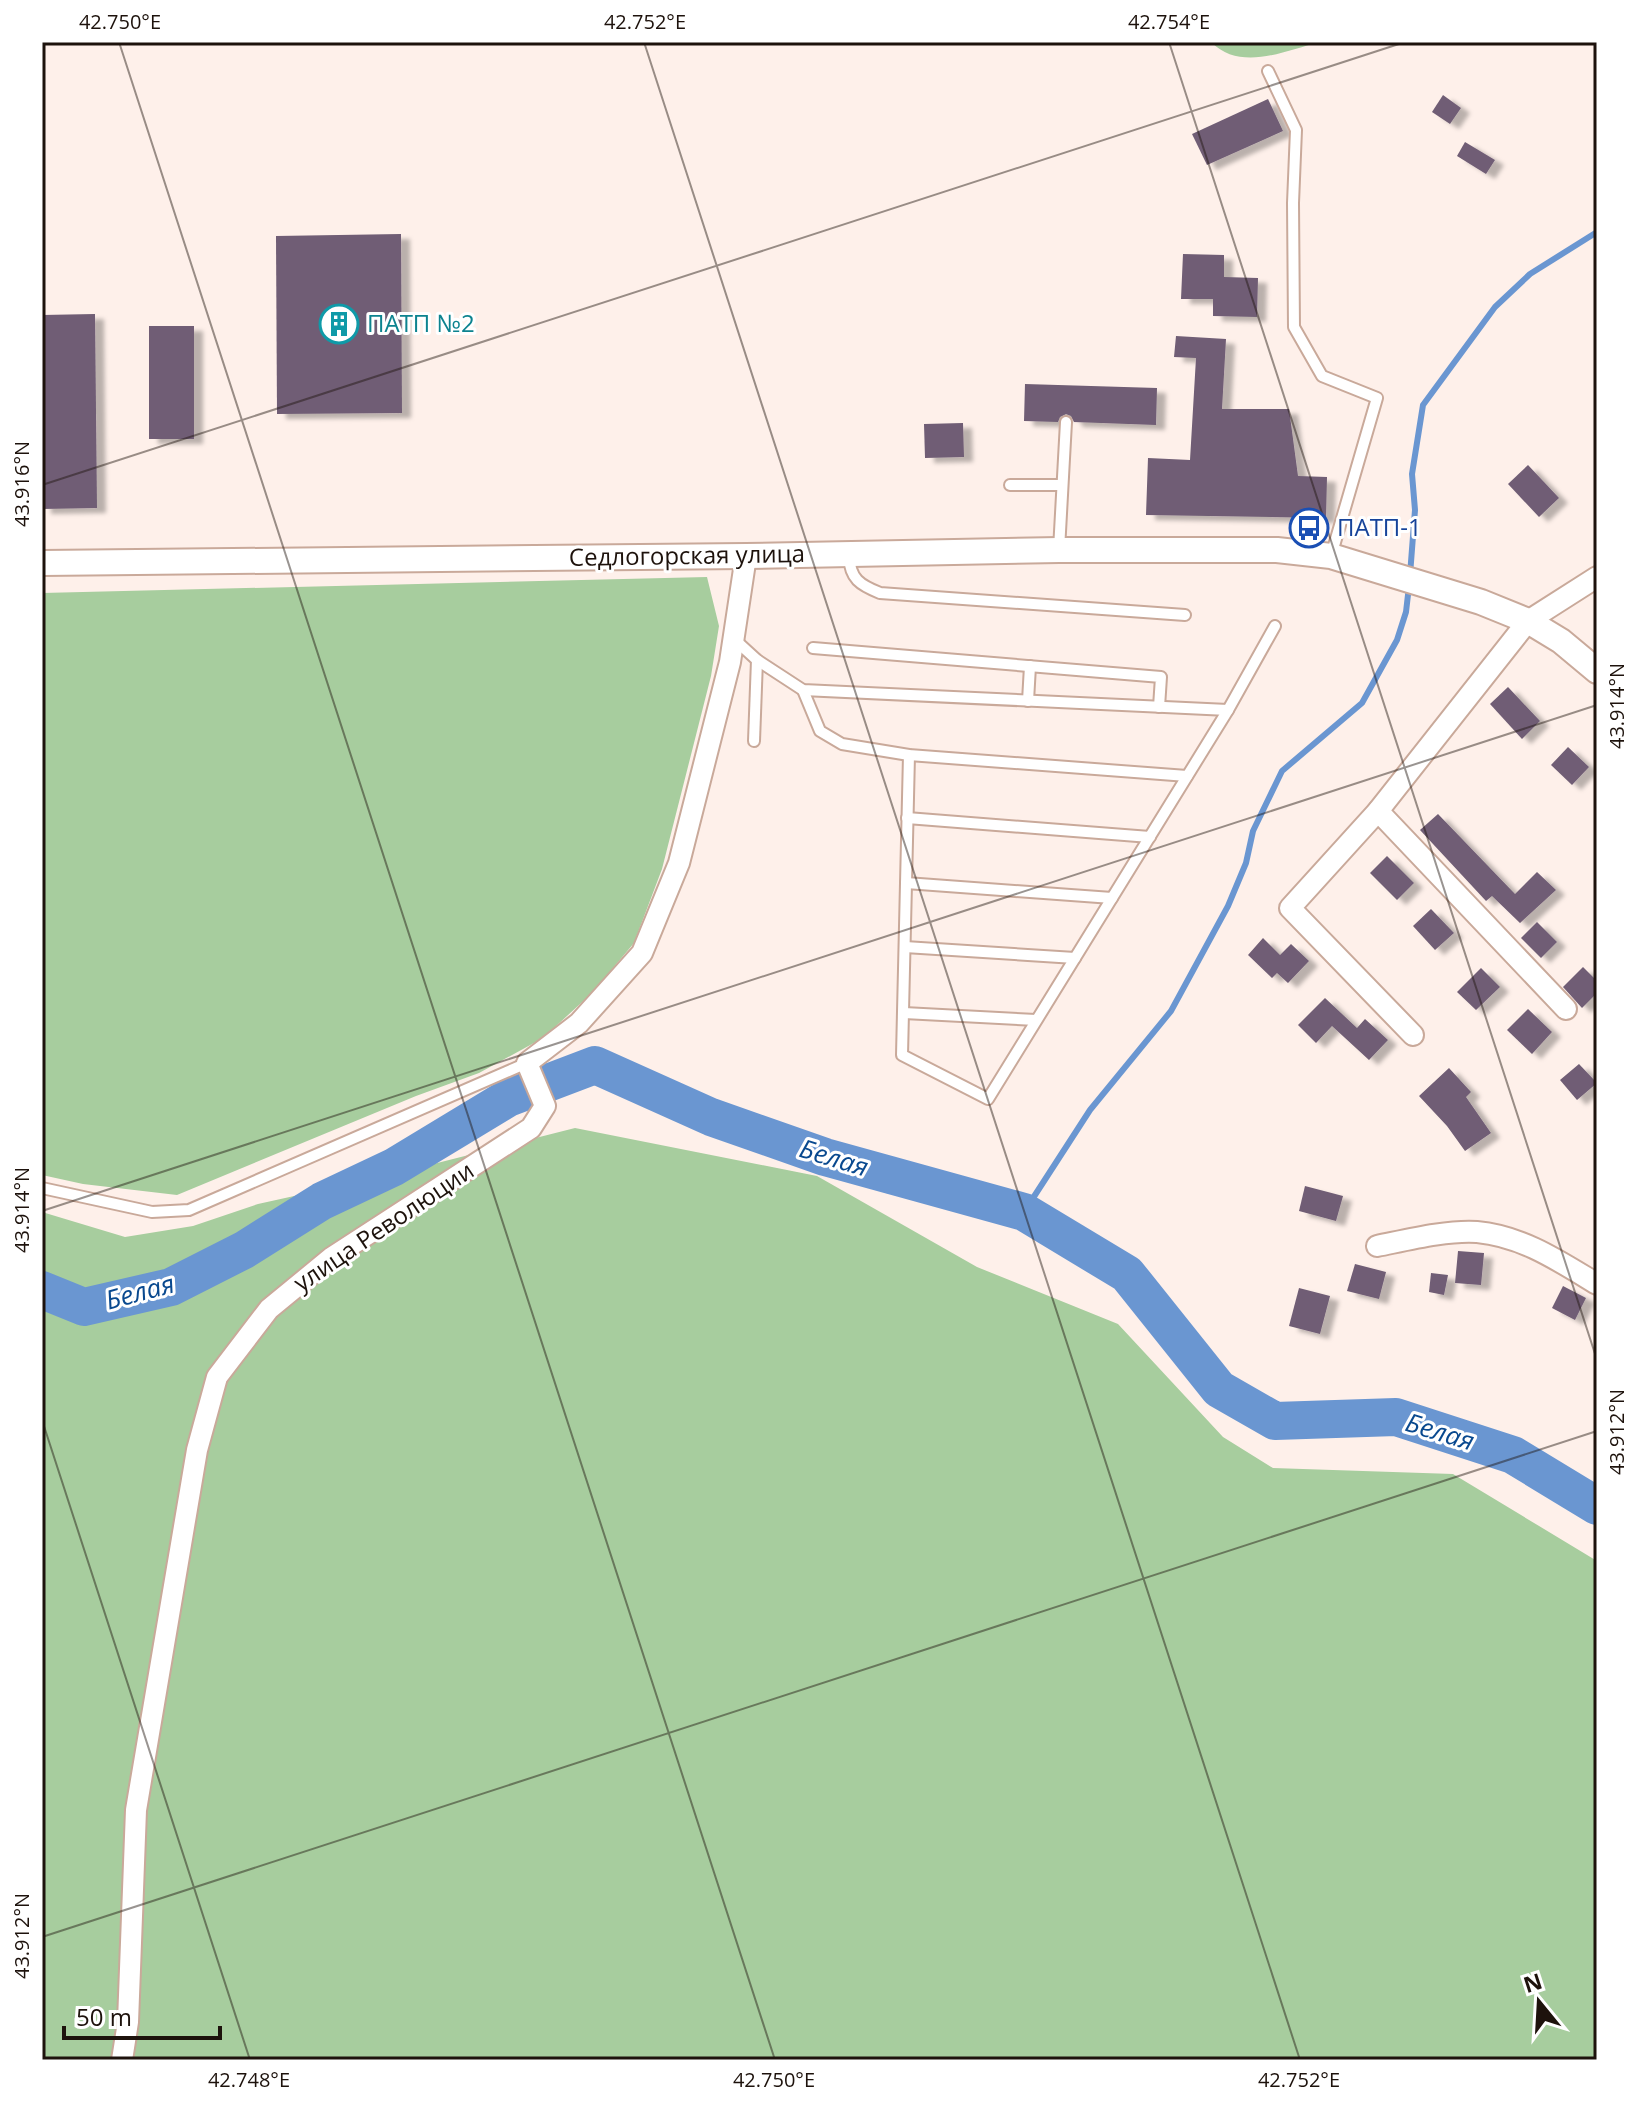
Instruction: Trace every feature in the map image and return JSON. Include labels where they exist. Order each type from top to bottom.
[{"type":"street","name":"Седлогорская улица","points":[[42,563],[1277,550],[1331,556],[1454,592],[1528,621],[1561,641],[1597,671]]},
{"type":"street","points":[[527,1063],[579,1023],[642,953],[679,863],[730,662],[746,556]]},
{"type":"street","points":[[1413,1035],[1290,908],[1378,811],[1528,621],[1597,577]]},
{"type":"street","points":[[1378,811],[1566,1009]]},
{"type":"street","name":"улица Революции","points":[[122,2060],[128,2022],[136,1810],[197,1450],[217,1377],[269,1309],[331,1258],[531,1128],[545,1106],[527,1063]]},
{"type":"street","points":[[1377,1246],[1475,1232],[1507,1238],[1540,1250],[1597,1284]]},
{"type":"lane","points":[[1268,71],[1296,130],[1294,327],[1322,376],[1377,398],[1331,556]]},
{"type":"lane","points":[[1059,550],[1066,422]]},
{"type":"lane","points":[[1010,485],[1062,485]]},
{"type":"lane","points":[[849,554],[850,572],[859,585],[880,593],[1185,615]]},
{"type":"lane","points":[[909,755],[902,1055],[988,1099],[1228,710],[1275,626]]},
{"type":"lane","points":[[734,639],[757,660],[803,690],[1228,710]]},
{"type":"lane","points":[[813,648],[1161,677],[1159,707]]},
{"type":"lane","points":[[754,741],[757,660]]},
{"type":"lane","points":[[1028,701],[1030,666]]},
{"type":"lane","points":[[803,690],[820,731],[842,744],[909,755],[1187,776]]},
{"type":"lane","points":[[907,818],[1150,837]]},
{"type":"lane","points":[[906,883],[1112,898]]},
{"type":"lane","points":[[905,947],[1075,958]]},
{"type":"lane","points":[[904,1013],[1036,1020]]},
{"type":"lane","points":[[42,1188],[152,1212],[189,1210],[527,1063]]},
{"type":"green space","points":[[1211,42],[1320,42],[1278,54],[1249,58],[1223,51]]},
{"type":"green space","points":[[707,577],[719,626],[711,676],[662,869],[634,943],[592,993],[543,1038],[479,1073],[177,1195],[83,1184],[42,1175],[42,593]]},
{"type":"green space","points":[[575,1128],[817,1176],[977,1267],[1118,1324],[1223,1437],[1273,1468],[1453,1474],[1597,1561],[1597,2060],[42,2060],[42,1212],[125,1237],[193,1226],[258,1204],[398,1173]]},
{"type":"building","points":[[1443,95],[1461,108],[1450,124],[1432,112]]},
{"type":"building","points":[[1268,99],[1283,131],[1207,165],[1192,134]]},
{"type":"building","points":[[1465,142],[1495,160],[1486,174],[1457,156]]},
{"type":"building","name":"ПАТП №2","points":[[401,234],[402,413],[277,414],[276,236]]},
{"type":"building","points":[[1183,254],[1224,255],[1224,277],[1258,278],[1257,317],[1213,316],[1213,299],[1181,299]]},
{"type":"building","points":[[95,314],[97,508],[42,509],[42,315]]},
{"type":"building","points":[[149,326],[194,326],[194,439],[149,439]]},
{"type":"building","points":[[1176,336],[1226,339],[1222,409],[1289,409],[1298,476],[1327,477],[1326,518],[1146,515],[1148,458],[1190,460],[1196,358],[1174,357]]},
{"type":"building","points":[[1025,384],[1157,388],[1156,425],[1074,422],[1066,414],[1058,422],[1024,421]]},
{"type":"building","points":[[963,423],[964,457],[925,458],[924,424]]},
{"type":"building","points":[[1528,465],[1559,498],[1539,517],[1508,484]]},
{"type":"building","points":[[1508,687],[1540,721],[1522,739],[1490,704]]},
{"type":"building","points":[[1568,747],[1589,767],[1572,785],[1551,765]]},
{"type":"building","points":[[1438,814],[1515,894],[1537,872],[1556,890],[1520,923],[1492,896],[1486,901],[1420,830]]},
{"type":"building","points":[[1387,856],[1414,883],[1397,900],[1370,873]]},
{"type":"building","points":[[1431,909],[1454,933],[1435,950],[1413,926]]},
{"type":"building","points":[[1537,922],[1557,942],[1541,958],[1521,938]]},
{"type":"building","points":[[1263,938],[1280,955],[1291,944],[1309,961],[1288,983],[1277,973],[1272,978],[1248,955]]},
{"type":"building","points":[[1583,967],[1597,981],[1597,993],[1582,1008],[1563,987]]},
{"type":"building","points":[[1481,968],[1500,987],[1476,1010],[1457,992]]},
{"type":"building","points":[[1325,998],[1357,1028],[1365,1019],[1388,1040],[1369,1060],[1332,1026],[1316,1043],[1298,1025]]},
{"type":"building","points":[[1528,1009],[1552,1032],[1532,1054],[1507,1030]]},
{"type":"building","points":[[1579,1064],[1597,1083],[1577,1100],[1560,1080]]},
{"type":"building","points":[[1449,1068],[1471,1092],[1466,1097],[1491,1133],[1465,1151],[1419,1096]]},
{"type":"building","points":[[1305,1186],[1343,1196],[1336,1221],[1299,1211]]},
{"type":"building","points":[[1458,1251],[1484,1253],[1481,1285],[1455,1283]]},
{"type":"building","points":[[1355,1264],[1386,1272],[1379,1299],[1347,1291]]},
{"type":"building","points":[[1431,1273],[1448,1275],[1444,1295],[1429,1292]]},
{"type":"building","points":[[1563,1286],[1586,1298],[1575,1320],[1552,1308]]},
{"type":"building","points":[[1299,1288],[1330,1296],[1320,1334],[1289,1326]]},
{"type":"waterway","points":[[1410,575],[1415,510],[1412,474],[1423,405],[1495,307],[1530,274],[1597,232]]},
{"type":"waterway","points":[[1024,1212],[1090,1110],[1171,1011],[1228,906],[1246,863],[1253,831],[1282,771],[1362,703],[1397,640],[1406,612],[1409,586]]},
{"type":"waterway","name":"Белая","points":[[42,1290],[84,1307],[171,1287],[244,1250],[322,1201],[394,1167],[508,1098],[595,1065],[711,1117],[825,1157],[1024,1212],[1127,1274],[1219,1389],[1275,1421],[1396,1417],[1513,1455],[1597,1506]]},
{"type":"place","name":"ПАТП №2","points":[[339,324]]},
{"type":"place","name":"ПАТП-1","points":[[1309,528]]}]
